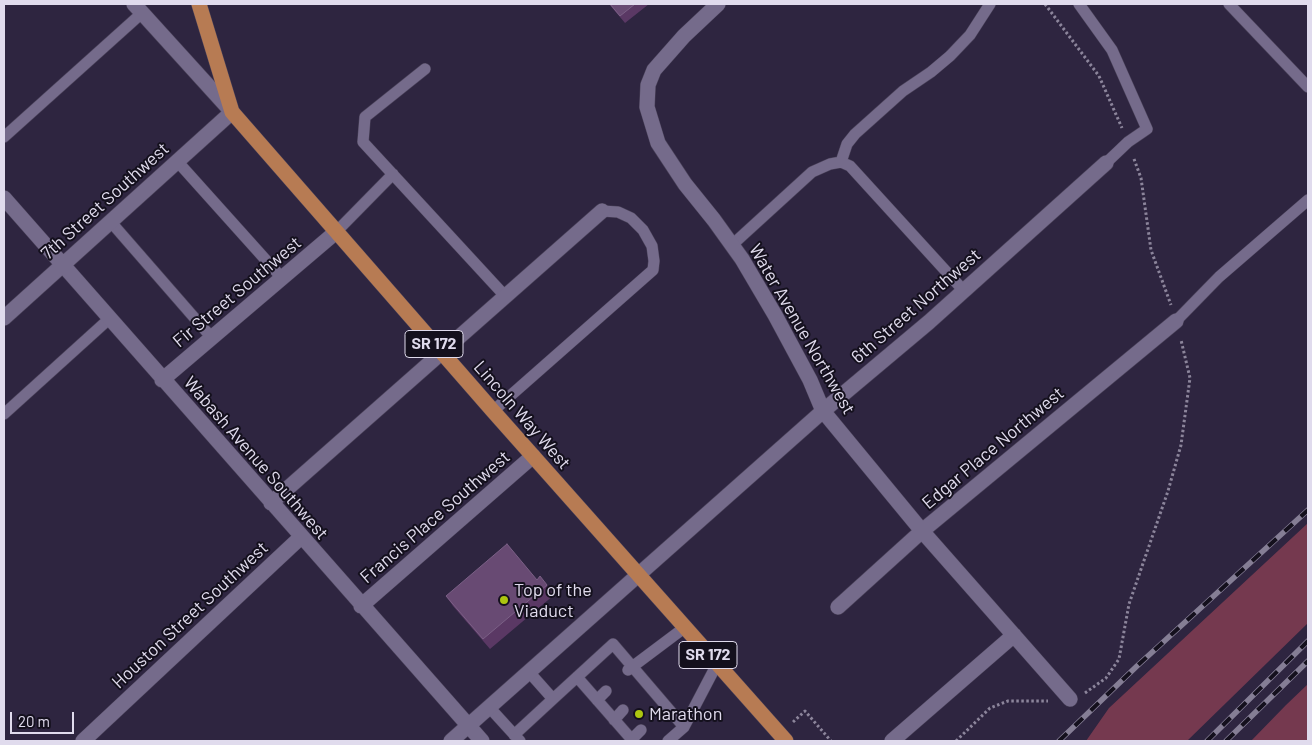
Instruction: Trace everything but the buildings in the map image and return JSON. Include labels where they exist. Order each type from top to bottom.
[{"type":"main road","name":"SR 172","points":[[199,4],[232,112]]},
{"type":"main road","name":"Lincoln Way West","points":[[232,112],[637,575],[786,741]]},
{"type":"street","name":"Water Avenue Northwest","points":[[718,4],[679,42],[654,70],[648,85],[648,107],[658,143],[685,184],[732,245],[775,314],[810,380],[823,411],[922,532],[1070,699]]},
{"type":"street","points":[[138,8],[232,112]]},
{"type":"street","name":"7th Street Southwest","points":[[4,318],[232,112]]},
{"type":"street","name":"6th Street Northwest","points":[[451,741],[1106,163]]},
{"type":"street","name":"Wabash Avenue Southwest","points":[[4,198],[162,380],[482,741]]},
{"type":"street","points":[[271,503],[602,211]]},
{"type":"street","name":"Fir Street Southwest","points":[[162,380],[336,232]]},
{"type":"street","name":"Edgar Place Northwest","points":[[838,607],[922,532],[1176,321]]},
{"type":"street","name":"Francis Place Southwest","points":[[361,606],[533,456]]},
{"type":"street","name":"Houston Street Southwest","points":[[83,741],[301,537]]},
{"type":"street","points":[[892,741],[1014,635]]},
{"type":"lane","points":[[841,162],[847,144],[855,134],[903,91],[950,56],[970,35],[990,4]]},
{"type":"lane","points":[[1078,4],[1112,50],[1148,129],[1128,142],[1106,163]]},
{"type":"lane","points":[[1229,4],[1308,88]]},
{"type":"lane","points":[[4,138],[138,8]]},
{"type":"lane","points":[[425,69],[365,117],[363,142],[505,296]]},
{"type":"lane","points":[[177,161],[282,278]]},
{"type":"lane","points":[[732,245],[812,172],[830,164],[841,162],[850,166],[964,290]]},
{"type":"lane","points":[[336,232],[393,174]]},
{"type":"lane","points":[[1176,321],[1220,278],[1308,200]]},
{"type":"lane","points":[[493,411],[653,270],[652,246],[643,230],[631,218],[618,212],[602,211]]},
{"type":"lane","points":[[110,221],[212,338]]},
{"type":"lane","points":[[4,414],[109,319]]},
{"type":"lane","points":[[630,668],[684,628]]},
{"type":"lane","points":[[490,707],[517,738],[553,699],[613,644],[647,688],[684,727]]},
{"type":"lane","points":[[668,741],[684,727],[717,664]]},
{"type":"lane","points":[[529,672],[553,699]]},
{"type":"lane","points":[[577,677],[632,740],[641,730]]},
{"type":"lane","points":[[597,700],[606,691]]},
{"type":"lane","points":[[614,720],[623,710]]},
{"type":"path","points":[[956,741],[990,708],[1008,701],[1061,702],[1082,695],[1106,678],[1120,659],[1129,604],[1168,491],[1181,445],[1190,378],[1176,321],[1151,250],[1141,178],[1128,142],[1099,76],[1045,4]]},
{"type":"path","points":[[805,711],[831,741]]},
{"type":"shaded area","points":[[1308,523],[1308,623],[1187,741],[1086,741],[1109,708]]},
{"type":"shaded area","points":[[1308,684],[1308,741],[1251,741],[1286,705]]},
{"type":"railway","points":[[1059,741],[1137,666],[1308,510]]},
{"type":"railway","points":[[1207,741],[1308,641]]},
{"type":"railway","points":[[1226,741],[1308,661]]},
{"type":"place","name":"Top of the Viaduct","points":[[504,600]]},
{"type":"place","name":"Marathon","points":[[639,714]]}]
